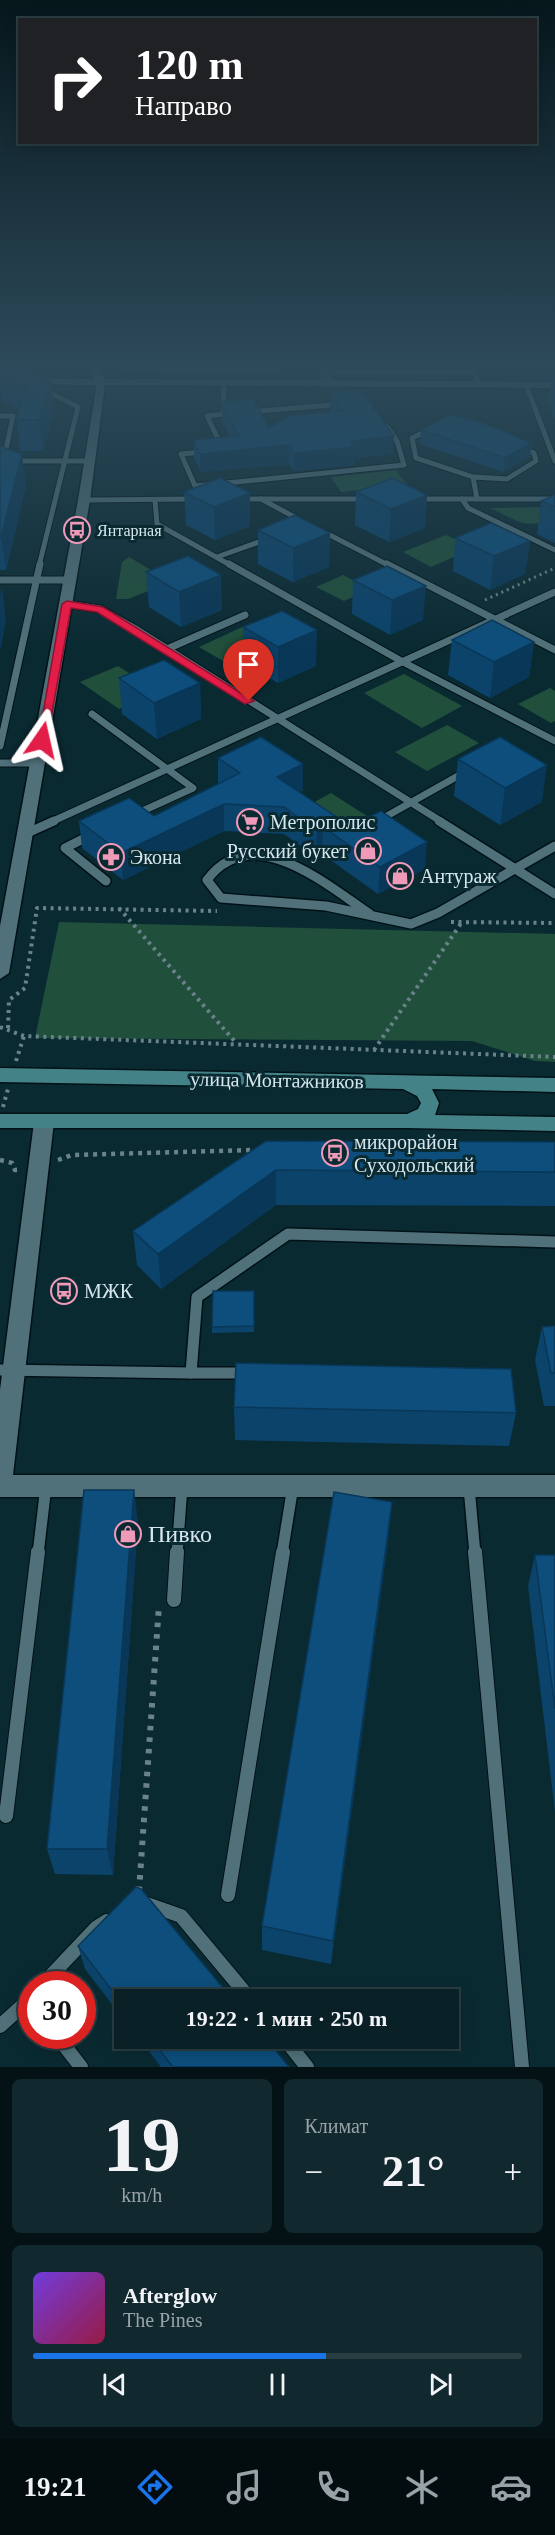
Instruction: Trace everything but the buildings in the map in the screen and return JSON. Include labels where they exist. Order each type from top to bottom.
[{"type":"main road","name":"улица Монтажников","points":[[0,1075],[555,1084]]},
{"type":"main road","points":[[404,1082],[419,1087],[430,1103],[421,1117],[407,1121]]},
{"type":"main road","name":"улица Монтажников","points":[[0,1121],[407,1121],[555,1124]]},
{"type":"street","points":[[0,973],[67,604],[89,461]]},
{"type":"street","points":[[44,1122],[7,1370],[0,1484],[555,1486]]},
{"type":"lane","points":[[183,458],[195,486],[404,465],[402,458]]},
{"type":"lane","points":[[417,458],[473,477],[507,479],[536,458]]},
{"type":"lane","points":[[2,461],[89,461]]},
{"type":"lane","points":[[0,746],[36,580],[65,461]]},
{"type":"lane","points":[[473,477],[477,499]]},
{"type":"lane","points":[[84,500],[207,499],[206,485]]},
{"type":"lane","points":[[228,499],[380,499]]},
{"type":"lane","points":[[259,499],[309,524],[300,527]]},
{"type":"lane","points":[[403,499],[555,499]]},
{"type":"lane","points":[[462,499],[468,508],[555,550]]},
{"type":"lane","points":[[155,500],[157,524],[403,662],[555,741]]},
{"type":"lane","points":[[315,527],[555,650]]},
{"type":"lane","points":[[217,557],[282,534]]},
{"type":"lane","points":[[0,580],[71,580]]},
{"type":"lane","points":[[25,834],[555,592]]},
{"type":"lane","points":[[67,604],[100,609],[555,894]]},
{"type":"lane","points":[[167,649],[244,615]]},
{"type":"lane","points":[[92,714],[193,788],[129,818]]},
{"type":"lane","points":[[0,763],[37,763]]},
{"type":"lane","points":[[370,825],[477,765]]},
{"type":"lane","points":[[97,833],[65,848],[106,881]]},
{"type":"lane","points":[[370,914],[290,863],[253,856],[230,861],[212,870],[207,880],[221,898],[326,906],[411,924],[438,913],[555,846]]},
{"type":"lane","points":[[191,1373],[197,1297],[288,1234],[555,1242]]},
{"type":"lane","points":[[7,1370],[262,1373]]},
{"type":"lane","points":[[6,1816],[46,1485]]},
{"type":"lane","points":[[174,1600],[182,1485]]},
{"type":"lane","points":[[228,1895],[293,1486]]},
{"type":"lane","points":[[469,1486],[522,2067]]},
{"type":"lane","points":[[56,1971],[96,1928],[130,1906],[181,1916],[242,1989]]},
{"type":"lane","points":[[0,2026],[18,2011]]},
{"type":"lane","points":[[67,2049],[81,2067]]},
{"type":"lane","points":[[293,2049],[307,2067]]},
{"type":"path","points":[[8,1028],[9,1000],[25,988],[37,908],[226,912]]},
{"type":"path","points":[[119,908],[238,1045]]},
{"type":"path","points":[[446,921],[555,923]]},
{"type":"path","points":[[373,1050],[462,922]]},
{"type":"path","points":[[0,1027],[8,1028],[24,1036],[555,1057]]},
{"type":"path","points":[[0,1160],[12,1162],[15,1170],[52,1171],[57,1161],[72,1155],[264,1151]]},
{"type":"path","points":[[130,1906],[159,1605],[174,1600]]},
{"type":"green space","points":[[396,470],[407,485],[341,492],[331,477]]},
{"type":"green space","points":[[555,507],[555,517],[528,524],[490,508]]},
{"type":"green space","points":[[446,535],[474,548],[431,567],[403,552]]},
{"type":"green space","points":[[129,557],[171,582],[128,599],[116,599],[122,562]]},
{"type":"green space","points":[[343,575],[371,589],[344,601],[316,587]]},
{"type":"green space","points":[[253,622],[278,636],[223,661],[199,647]]},
{"type":"green space","points":[[118,666],[158,692],[119,709],[80,682]]},
{"type":"green space","points":[[404,674],[462,706],[422,728],[364,693]]},
{"type":"green space","points":[[550,688],[555,691],[555,721],[551,723],[518,704]]},
{"type":"green space","points":[[447,725],[479,743],[427,771],[395,752]]},
{"type":"green space","points":[[331,793],[370,818],[336,836],[298,811]]},
{"type":"green space","points":[[59,922],[555,934],[555,1062],[535,1061],[472,1041],[35,1038]]},
{"type":"place","name":"Янтарная","points":[[77,530]]},
{"type":"place","name":"Метрополис","points":[[250,822]]},
{"type":"place","name":"Русский букет","points":[[368,851]]},
{"type":"place","name":"Экона","points":[[111,857]]},
{"type":"place","name":"Антураж","points":[[400,876]]},
{"type":"place","name":"микрорайон Суходольский","points":[[335,1153]]},
{"type":"place","name":"МЖК","points":[[64,1291]]},
{"type":"place","name":"Пивко","points":[[128,1534]]},
{"type":"route","points":[[42,740],[67,604],[100,609],[249,701]]}]
